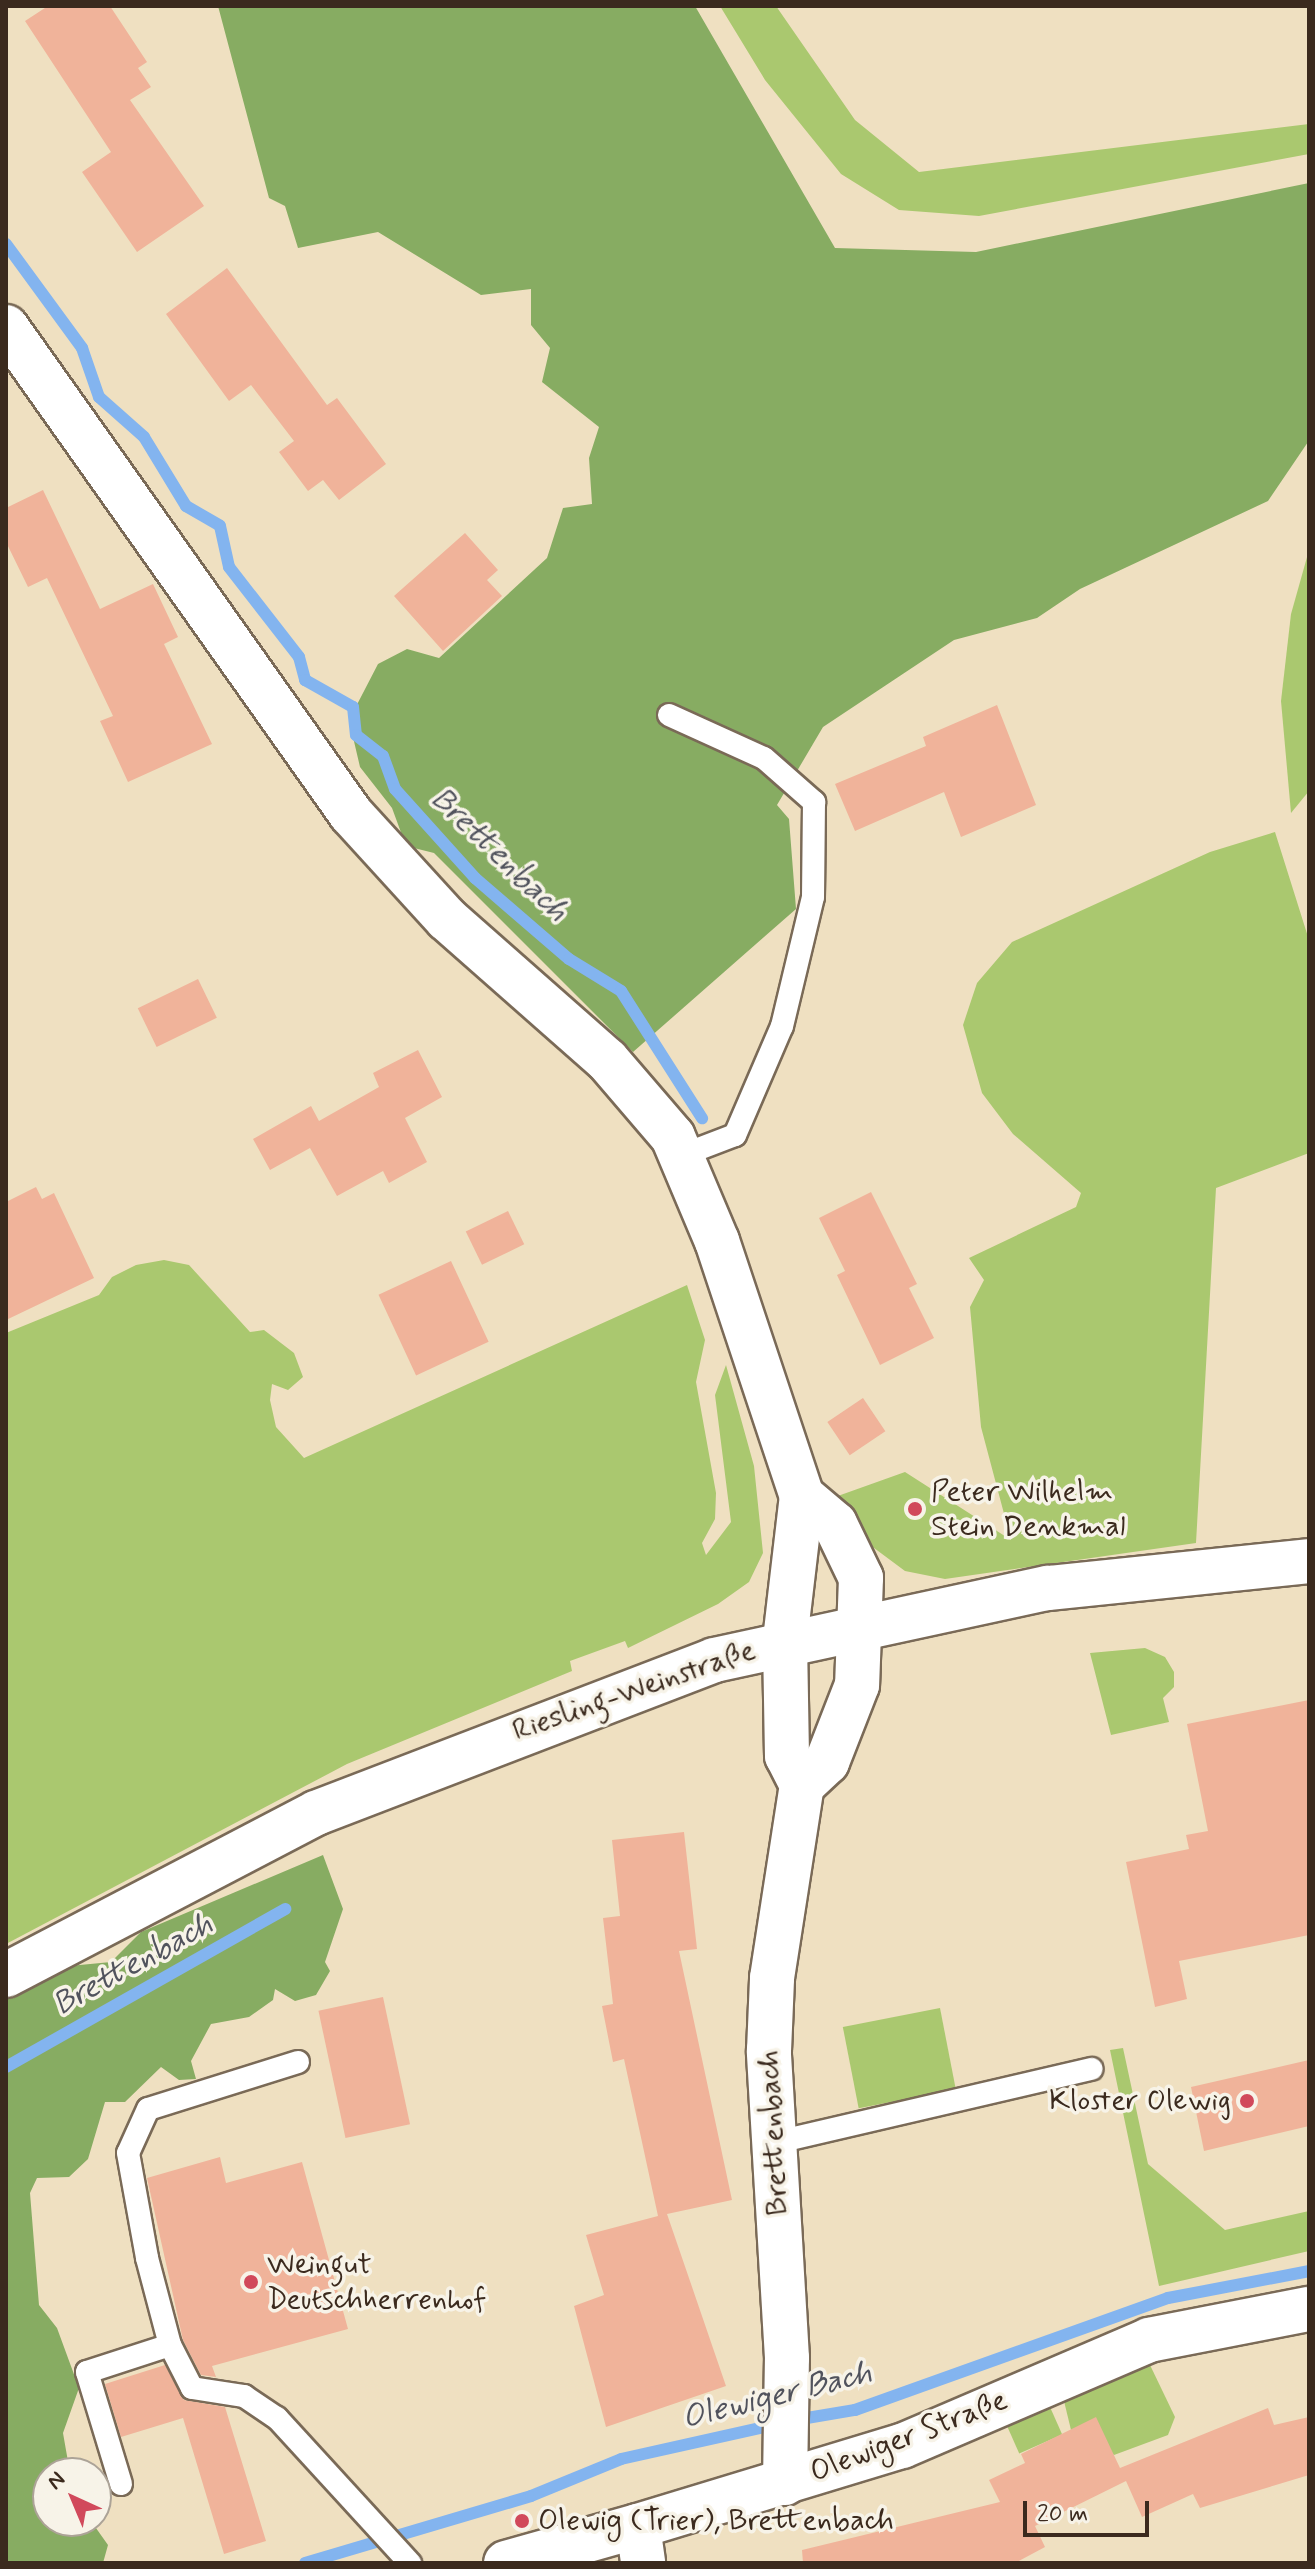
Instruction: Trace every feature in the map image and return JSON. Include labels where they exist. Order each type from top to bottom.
[{"type":"street","points":[[6,327],[351,814],[447,919],[607,1060],[683,1155],[802,1496],[785,1640],[787,1756],[802,1785],[827,1762],[848,1712],[863,1622],[853,1556],[826,1514],[802,1496]]},
{"type":"street","name":"Riesling-Weinstraße","points":[[6,1975],[316,1813],[598,1699],[785,1640],[863,1622],[1089,1582],[1309,1561]]},
{"type":"street","name":"Brettenbach","points":[[783,2464],[781,2400],[787,2358],[773,2143],[772,1978],[802,1785]]},
{"type":"street","name":"Olewiger Straße","points":[[506,2563],[641,2544],[783,2464],[948,2428],[1149,2340],[1309,2309]]},
{"type":"lane","points":[[669,715],[764,758],[814,802],[813,897],[782,1026],[735,1135],[683,1155]]},
{"type":"lane","points":[[298,2062],[177,2096],[148,2109],[136,2128],[128,2172],[170,2345],[192,2388],[244,2396],[277,2418],[369,2512],[408,2561]]},
{"type":"lane","points":[[773,2143],[1092,2069]]},
{"type":"lane","points":[[121,2484],[87,2372],[170,2345]]},
{"type":"green space","points":[[218,6],[695,6],[835,248],[976,252],[1309,183],[1308,442],[1268,501],[1080,589],[1037,618],[954,640],[823,727],[777,805],[789,819],[796,909],[633,1052],[434,853],[406,846],[392,808],[360,767],[349,720],[378,664],[407,649],[439,658],[547,558],[563,508],[592,504],[589,458],[599,427],[542,382],[550,348],[531,325],[531,289],[481,295],[378,232],[298,248],[285,206],[269,198]]},
{"type":"green space","points":[[720,6],[776,6],[855,120],[919,172],[1309,124],[1309,154],[979,216],[899,210],[841,174],[765,80]]},
{"type":"green space","points":[[1309,550],[1309,791],[1291,813],[1281,701],[1291,614]]},
{"type":"green space","points":[[1275,832],[1309,940],[1309,1153],[1216,1188],[1196,1543],[945,1579],[905,1571],[870,1545],[835,1497],[905,1472],[1011,1540],[981,1427],[970,1307],[984,1280],[969,1258],[1076,1207],[1081,1193],[1013,1134],[982,1093],[963,1025],[977,983],[1012,942],[1210,852]]},
{"type":"green space","points":[[164,1260],[189,1265],[250,1332],[264,1330],[294,1353],[303,1377],[288,1390],[272,1384],[270,1400],[276,1427],[304,1458],[687,1285],[705,1340],[696,1382],[716,1493],[715,1519],[702,1543],[706,1555],[731,1522],[715,1395],[726,1365],[754,1466],[763,1553],[749,1582],[718,1604],[628,1648],[625,1641],[570,1661],[572,1671],[347,1764],[6,1944],[6,1333],[99,1295],[112,1277],[136,1265]]},
{"type":"green space","points":[[1145,1648],[1165,1657],[1174,1672],[1174,1687],[1163,1698],[1169,1722],[1111,1735],[1090,1653]]},
{"type":"green space","points":[[323,1855],[343,1909],[325,1962],[330,1971],[316,1995],[295,2001],[275,1989],[273,2000],[249,2017],[211,2024],[191,2061],[196,2079],[179,2080],[161,2067],[125,2102],[105,2102],[88,2159],[69,2177],[37,2178],[30,2193],[39,2305],[57,2328],[79,2388],[63,2433],[67,2457],[32,2457],[32,2537],[102,2537],[108,2545],[103,2563],[6,2563],[6,1993],[59,1967],[111,1962],[141,1932]]},
{"type":"green space","points":[[940,2008],[956,2089],[859,2108],[843,2027]]},
{"type":"green space","points":[[1123,2048],[1148,2164],[1225,2230],[1309,2211],[1309,2251],[1159,2286],[1110,2050]]},
{"type":"green space","points":[[1150,2365],[1175,2417],[1168,2435],[1114,2455],[1071,2430],[1064,2401]]},
{"type":"green space","points":[[1050,2407],[1062,2434],[1019,2454],[1007,2426]]},
{"type":"building","points":[[48,6],[110,6],[147,62],[138,68],[151,87],[130,100],[204,206],[137,252],[82,172],[111,152],[25,21]]},
{"type":"building","points":[[227,268],[327,405],[337,398],[386,464],[339,500],[323,480],[308,491],[279,452],[294,441],[251,385],[229,401],[166,314]]},
{"type":"building","points":[[43,490],[100,609],[153,584],[178,637],[164,644],[212,744],[128,782],[100,721],[113,716],[47,578],[28,587],[6,542],[6,508]]},
{"type":"building","points":[[465,533],[498,570],[487,580],[502,596],[443,651],[394,596]]},
{"type":"building","points":[[997,705],[1036,805],[961,837],[944,792],[855,831],[835,784],[926,746],[923,737]]},
{"type":"building","points":[[198,979],[217,1018],[157,1047],[138,1008]]},
{"type":"building","points":[[418,1050],[442,1097],[405,1118],[427,1162],[389,1183],[383,1171],[337,1196],[310,1148],[270,1170],[253,1139],[311,1106],[319,1121],[379,1087],[373,1073]]},
{"type":"building","points":[[36,1187],[42,1199],[54,1193],[94,1278],[6,1320],[6,1202]]},
{"type":"building","points":[[871,1192],[917,1284],[909,1288],[934,1338],[880,1365],[837,1275],[845,1271],[819,1218]]},
{"type":"building","points":[[508,1211],[524,1244],[482,1265],[466,1232]]},
{"type":"building","points":[[451,1261],[489,1342],[416,1375],[378,1295]]},
{"type":"building","points":[[863,1398],[885,1431],[850,1455],[827,1422]]},
{"type":"building","points":[[1309,1700],[1309,1935],[1179,1961],[1187,1999],[1155,2007],[1126,1862],[1189,1849],[1186,1835],[1208,1831],[1187,1724]]},
{"type":"building","points":[[684,1832],[697,1949],[679,1951],[732,2200],[667,2214],[726,2386],[606,2427],[574,2306],[604,2295],[586,2235],[658,2216],[624,2059],[613,2062],[602,2006],[613,2004],[603,1918],[620,1916],[612,1840]]},
{"type":"building","points":[[383,1997],[410,2124],[345,2138],[318,2011]]},
{"type":"building","name":"Kloster Olewig","points":[[1309,2060],[1309,2126],[1204,2151],[1191,2087]]},
{"type":"building","name":"Weingut Deutschherrenhof","points":[[220,2157],[226,2183],[302,2162],[348,2329],[212,2366],[216,2377],[201,2375],[183,2340],[147,2178]]},
{"type":"building","points":[[165,2365],[184,2400],[225,2407],[266,2541],[224,2554],[183,2418],[121,2437],[105,2384]]},
{"type":"building","points":[[1268,2408],[1274,2425],[1309,2417],[1309,2475],[1200,2508],[1193,2494],[1142,2517],[1126,2481],[1035,2526],[1045,2547],[1015,2563],[803,2563],[802,2550],[1000,2502],[989,2480],[1025,2463],[1021,2454],[1096,2417],[1120,2468]]},
{"type":"waterway","name":"Brettenbach","points":[[6,244],[82,348],[99,397],[144,437],[186,506],[220,526],[229,567],[299,657],[305,680],[353,707],[356,735],[383,756],[395,789],[475,878],[569,959],[621,991],[702,1118]]},
{"type":"waterway","name":"Brettenbach","points":[[6,2067],[285,1909]]},
{"type":"waterway","name":"Olewiger Bach","points":[[795,2420],[855,2410],[1168,2298],[1309,2271]]},
{"type":"waterway","name":"Olewiger Bach","points":[[305,2563],[531,2496],[621,2459],[777,2424]]},
{"type":"place","name":"Peter Wilhelm Stein Denkmal","points":[[915,1509]]},
{"type":"place","name":"Kloster Olewig","points":[[1247,2101]]},
{"type":"place","name":"Weingut Deutschherrenhof","points":[[251,2282]]},
{"type":"place","name":"Olewig (Trier), Brettenbach","points":[[522,2521]]}]
